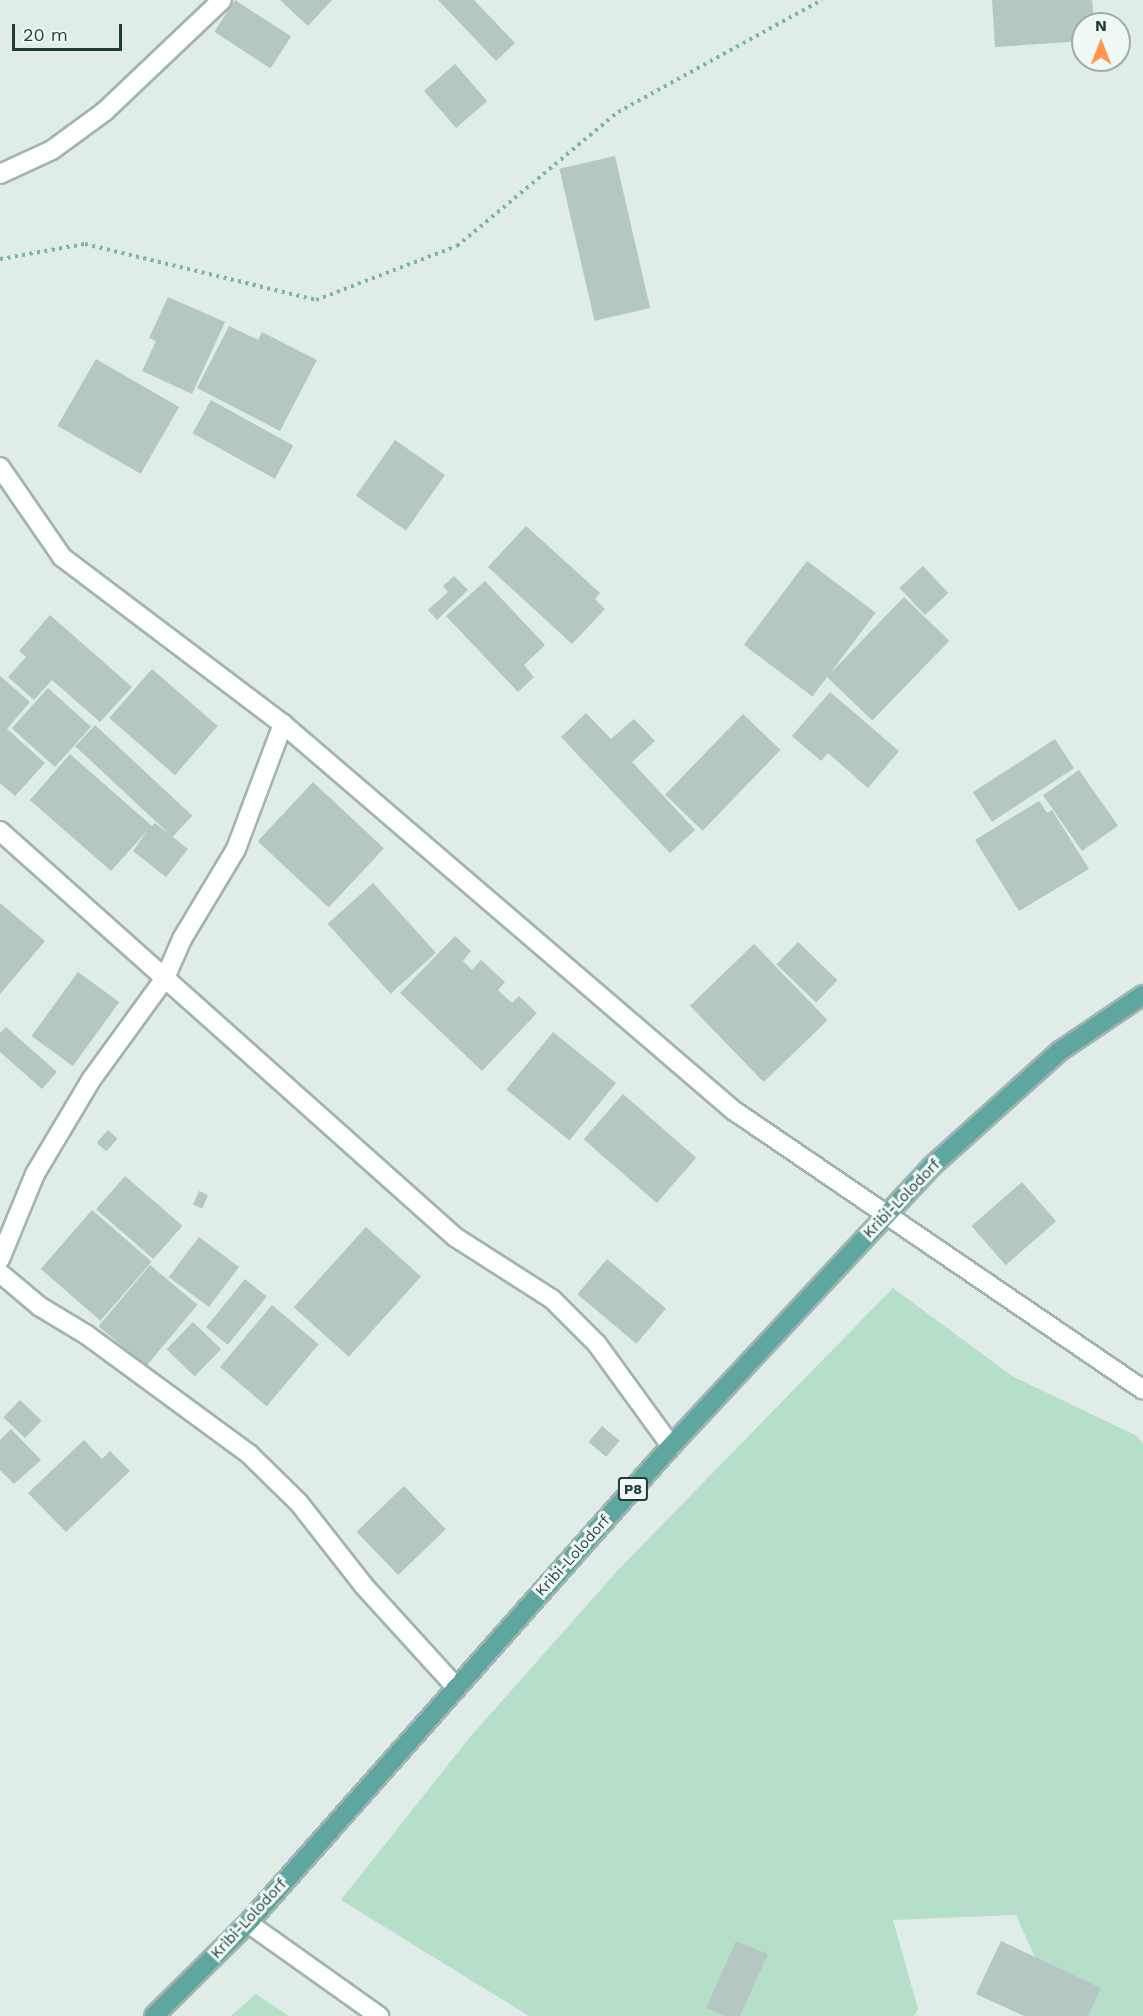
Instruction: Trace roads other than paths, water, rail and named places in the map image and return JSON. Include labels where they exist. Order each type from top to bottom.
[{"type":"main road","name":"Kribi-Lolodorf","points":[[154,2016],[248,1923],[671,1446],[931,1167],[1059,1051],[1143,995]]},
{"type":"street","points":[[0,174],[52,150],[105,111],[222,0]]},
{"type":"street","points":[[0,467],[62,558],[283,724],[733,1110],[884,1217],[1143,1390]]},
{"type":"street","points":[[0,1259],[35,1174],[91,1080],[165,978],[182,939],[236,849],[283,724]]},
{"type":"street","points":[[0,831],[455,1237],[552,1299],[597,1344],[671,1446]]},
{"type":"street","points":[[0,1273],[39,1306],[87,1335],[249,1454],[299,1503],[364,1586],[456,1687]]},
{"type":"street","points":[[248,1923],[379,2016]]}]
